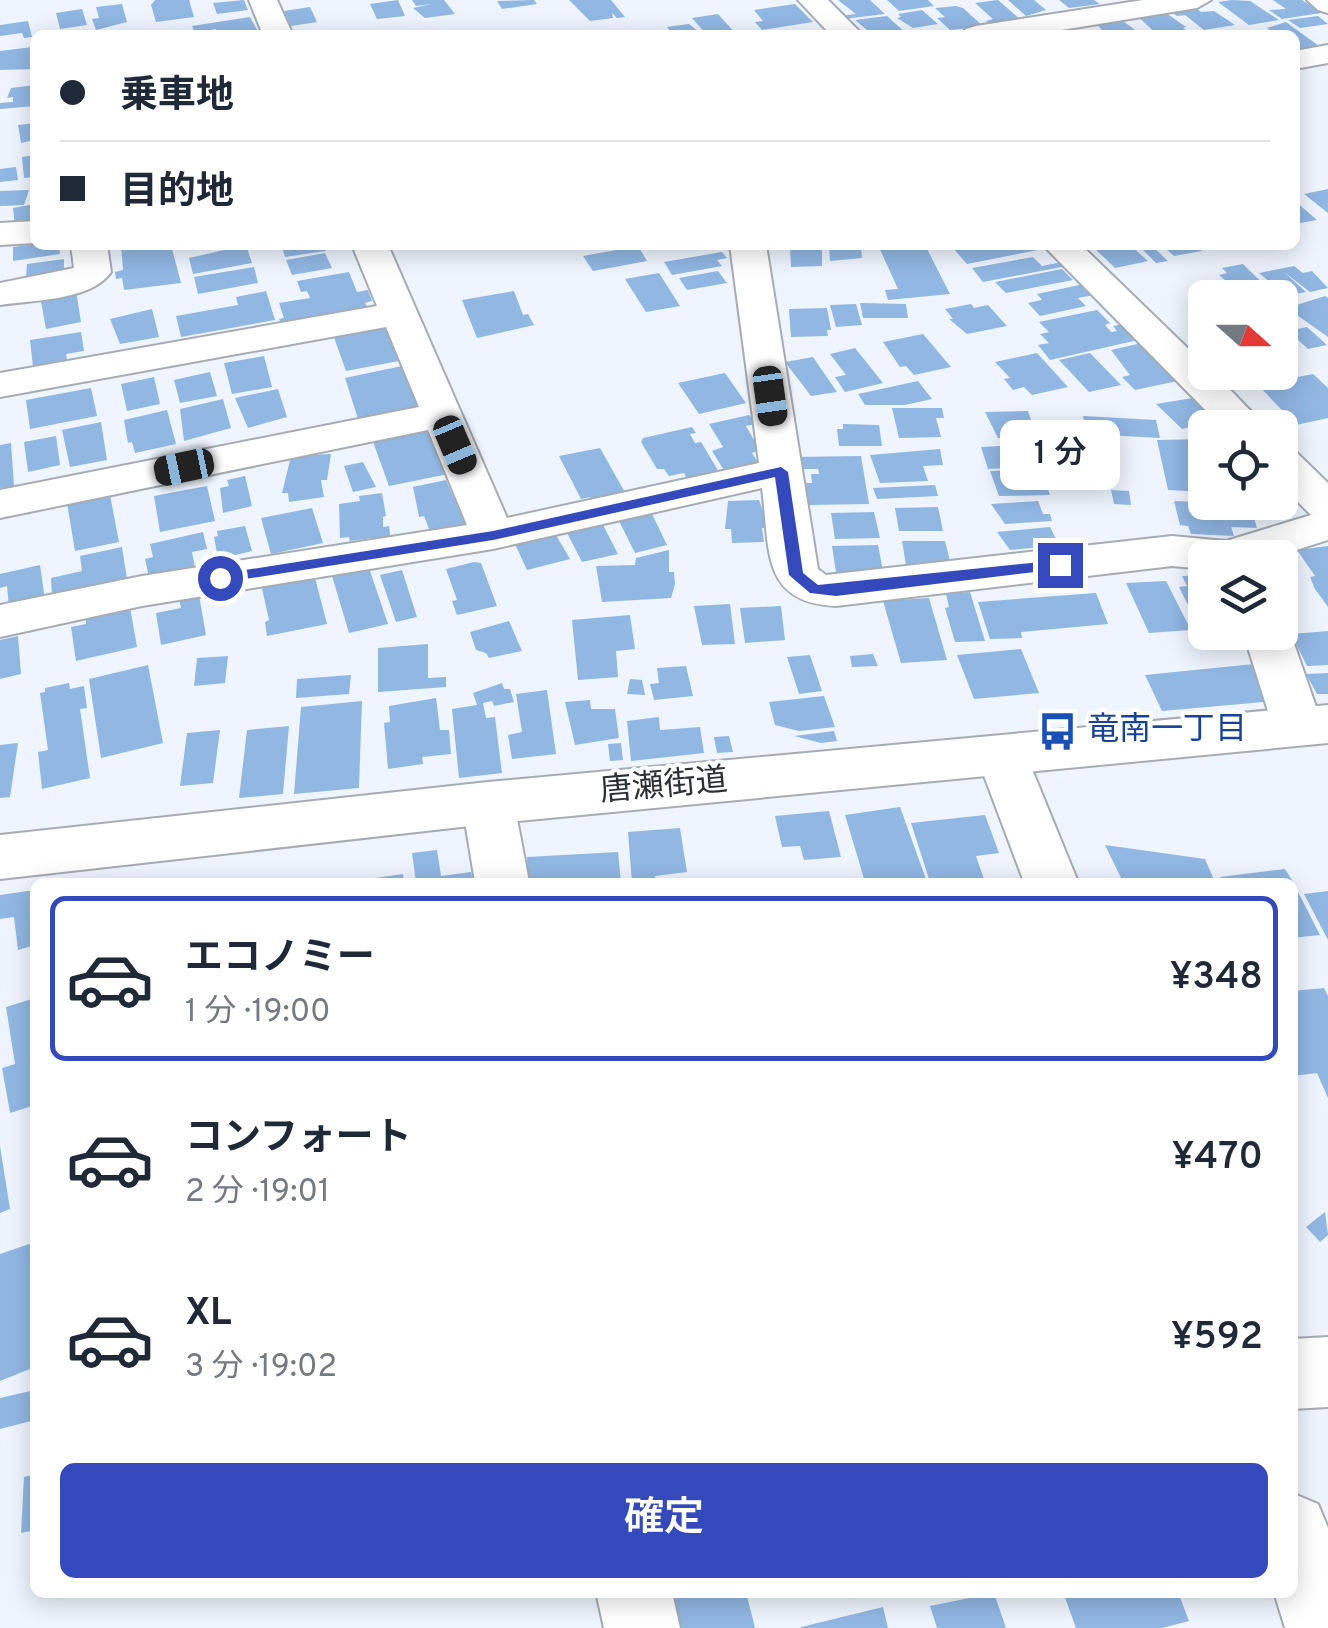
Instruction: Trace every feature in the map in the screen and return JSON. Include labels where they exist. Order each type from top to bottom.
[{"type":"street","points":[[263,0],[276,30]]},
{"type":"street","points":[[812,0],[843,30]]},
{"type":"street","points":[[1008,30],[1197,0]]},
{"type":"street","points":[[1300,59],[1328,54]]},
{"type":"street","points":[[0,234],[30,232]]},
{"type":"street","points":[[0,294],[79,281],[93,272],[89,250]]},
{"type":"street","points":[[372,250],[493,535]]},
{"type":"street","points":[[749,250],[796,575],[815,590],[836,591],[1172,552],[1188,553]]},
{"type":"street","points":[[1066,250],[1229,410]]},
{"type":"street","points":[[0,385],[398,313]]},
{"type":"street","points":[[0,504],[442,415]]},
{"type":"street","points":[[0,621],[142,591],[493,535],[781,472]]},
{"type":"street","points":[[1298,478],[1328,507]]},
{"type":"street","points":[[1281,540],[1328,525]]},
{"type":"street","points":[[1275,650],[1313,726]]},
{"type":"street","name":"唐瀬街道","points":[[0,857],[488,802],[1002,758],[1313,726]]},
{"type":"street","points":[[1002,758],[1050,878]]},
{"type":"street","points":[[488,802],[501,878]]},
{"type":"street","points":[[1298,1374],[1328,1372]]},
{"type":"street","points":[[1298,1549],[1323,1628]]},
{"type":"street","points":[[635,1598],[642,1628]]},
{"type":"building","points":[[155,0],[189,0],[194,17],[156,22],[151,5]]},
{"type":"building","points":[[244,0],[248,10],[217,14],[213,3]]},
{"type":"building","points":[[398,0],[405,16],[377,19],[370,4]]},
{"type":"building","points":[[412,0],[444,0],[455,14],[425,18],[413,8],[432,4],[416,6]]},
{"type":"building","points":[[534,0],[537,4],[502,9],[497,1]]},
{"type":"building","points":[[569,0],[611,0],[625,17],[617,18],[612,13],[613,18],[590,21]]},
{"type":"building","points":[[838,0],[870,0],[885,14],[843,19],[840,16],[856,14]]},
{"type":"building","points":[[887,0],[928,0],[934,6],[899,11]]},
{"type":"building","points":[[998,0],[1023,22],[993,26],[986,21],[993,19],[975,3]]},
{"type":"building","points":[[1008,0],[1034,0],[1046,10],[1026,16]]},
{"type":"building","points":[[1059,0],[1094,0],[1100,4],[1069,8]]},
{"type":"building","points":[[1273,0],[1302,0],[1321,13],[1282,19],[1269,10],[1286,9]]},
{"type":"building","points":[[1250,1],[1279,20],[1249,25],[1218,2]]},
{"type":"building","points":[[122,4],[127,22],[96,30],[92,19],[99,18],[96,7]]},
{"type":"building","points":[[795,4],[813,22],[762,30],[755,22],[763,21],[754,10]]},
{"type":"building","points":[[956,6],[984,27],[950,30],[937,18],[945,17],[935,8]]},
{"type":"building","points":[[310,7],[317,22],[291,26],[284,11]]},
{"type":"building","points":[[1196,8],[1201,12],[1214,11],[1235,25],[1204,30],[1185,15],[1171,12]]},
{"type":"building","points":[[82,9],[87,25],[60,29],[56,13]]},
{"type":"building","points":[[922,10],[938,24],[913,28],[897,18],[901,17],[898,14]]},
{"type":"building","points":[[1166,13],[1186,30],[1152,30],[1136,15]]},
{"type":"building","points":[[718,14],[732,30],[703,30],[692,18]]},
{"type":"building","points":[[887,16],[903,30],[867,30],[855,20]]},
{"type":"building","points":[[1318,16],[1328,24],[1300,28],[1288,20]]},
{"type":"building","points":[[250,17],[257,30],[194,30],[192,26]]},
{"type":"building","points":[[1113,18],[1135,30],[1102,30],[1094,21]]},
{"type":"building","points":[[28,21],[30,37],[24,38],[22,33],[0,36],[0,25]]},
{"type":"building","points":[[1286,22],[1297,30],[1270,30],[1267,28]]},
{"type":"building","points":[[689,24],[697,30],[669,30],[667,27]]},
{"type":"building","points":[[1300,32],[1319,46],[1301,49]]},
{"type":"building","points":[[30,47],[30,69],[0,70],[0,51]]},
{"type":"building","points":[[30,86],[30,106],[0,109],[0,103],[13,102],[13,97],[7,98],[11,88]]},
{"type":"building","points":[[30,124],[30,141],[21,143],[18,125]]},
{"type":"building","points":[[30,156],[30,177],[24,178],[22,157]]},
{"type":"building","points":[[16,167],[18,180],[0,182],[0,169]]},
{"type":"building","points":[[1328,189],[1328,213],[1304,194]]},
{"type":"building","points":[[29,190],[24,205],[0,206],[0,191]]},
{"type":"building","points":[[30,205],[30,224],[15,227],[13,208]]},
{"type":"building","points":[[1300,205],[1317,220],[1300,223]]},
{"type":"building","points":[[30,245],[30,250],[60,250],[60,254],[13,261],[13,247]]},
{"type":"building","points":[[121,250],[172,250],[181,283],[124,290],[122,278],[116,279],[115,272],[123,270]]},
{"type":"building","points":[[224,250],[248,250],[252,263],[193,274],[189,258]]},
{"type":"building","points":[[283,250],[326,251],[285,257]]},
{"type":"building","points":[[640,250],[647,261],[593,271],[583,256]]},
{"type":"building","points":[[790,250],[822,250],[822,266],[791,267]]},
{"type":"building","points":[[829,250],[861,250],[862,258],[830,261]]},
{"type":"building","points":[[880,250],[928,250],[950,294],[888,300],[885,290],[898,289]]},
{"type":"building","points":[[955,250],[1038,250],[967,264]]},
{"type":"building","points":[[1096,250],[1136,250],[1148,261],[1115,268]]},
{"type":"building","points":[[1143,250],[1156,250],[1168,261],[1156,263]]},
{"type":"building","points":[[1167,250],[1202,251],[1174,256]]},
{"type":"building","points":[[722,252],[727,258],[717,260],[722,266],[672,275],[664,262]]},
{"type":"building","points":[[325,253],[332,268],[292,275],[286,260]]},
{"type":"building","points":[[1033,257],[1042,266],[1062,262],[1067,266],[983,282],[972,268]]},
{"type":"building","points":[[64,259],[64,273],[26,278],[27,264]]},
{"type":"building","points":[[1243,264],[1260,280],[1225,280],[1219,275],[1227,273],[1222,268]]},
{"type":"building","points":[[1294,266],[1303,273],[1312,271],[1328,288],[1310,292],[1284,272],[1293,280],[1267,280],[1259,273]]},
{"type":"building","points":[[254,267],[258,283],[198,294],[194,277]]},
{"type":"building","points":[[1062,269],[1073,280],[1006,293],[995,282]]},
{"type":"building","points":[[718,271],[727,283],[687,290],[679,278]]},
{"type":"building","points":[[349,272],[357,292],[368,290],[372,301],[365,303],[368,308],[281,324],[279,319],[284,318],[279,303],[310,298],[307,291],[301,292],[297,281]]},
{"type":"building","points":[[659,273],[680,306],[646,312],[625,279]]},
{"type":"building","points":[[1084,284],[1094,295],[1078,298],[1086,306],[1040,316],[1028,303],[1042,300],[1037,294]]},
{"type":"building","points":[[76,290],[81,322],[46,329],[40,296]]},
{"type":"building","points":[[266,291],[275,320],[181,337],[176,316],[238,305],[236,297]]},
{"type":"building","points":[[514,291],[523,315],[528,314],[534,325],[477,338],[462,300]]},
{"type":"building","points":[[1328,298],[1328,337],[1298,316],[1298,305]]},
{"type":"building","points":[[860,303],[906,304],[908,318],[863,318]]},
{"type":"building","points":[[856,304],[862,325],[836,327],[830,305]]},
{"type":"building","points":[[971,304],[974,308],[988,305],[1007,326],[967,334],[949,319],[953,319],[945,309]]},
{"type":"building","points":[[827,308],[831,330],[827,330],[828,336],[791,337],[789,309]]},
{"type":"building","points":[[152,309],[159,337],[120,344],[110,319]]},
{"type":"building","points":[[1097,310],[1110,323],[1105,325],[1111,332],[1117,331],[1113,326],[1124,324],[1138,340],[1050,360],[1038,345],[1049,343],[1040,334],[1049,332],[1039,322]]},
{"type":"building","points":[[385,325],[399,361],[346,371],[331,329]]},
{"type":"building","points":[[1307,327],[1327,345],[1308,349],[1298,340],[1298,329]]},
{"type":"building","points":[[81,332],[84,351],[66,354],[67,360],[33,367],[30,340]]},
{"type":"building","points":[[923,334],[951,367],[914,375],[906,366],[900,367],[883,342]]},
{"type":"building","points":[[1142,343],[1178,381],[1135,390],[1122,377],[1130,375],[1111,350]]},
{"type":"building","points":[[855,348],[883,383],[845,392],[835,377],[846,375],[830,354]]},
{"type":"building","points":[[1037,353],[1068,387],[1032,395],[1024,387],[1013,390],[1004,379],[1010,378],[995,362]]},
{"type":"building","points":[[1090,353],[1121,385],[1089,392],[1059,360]]},
{"type":"building","points":[[264,356],[272,387],[232,394],[224,363]]},
{"type":"building","points":[[813,357],[837,392],[811,396],[785,362]]},
{"type":"building","points":[[402,366],[421,410],[359,422],[345,378]]},
{"type":"building","points":[[210,372],[217,396],[180,403],[174,380]]},
{"type":"building","points":[[725,373],[746,403],[699,414],[678,383]]},
{"type":"building","points":[[1313,374],[1328,388],[1328,418],[1298,425],[1298,410],[1282,410],[1263,390],[1298,390],[1298,377]]},
{"type":"building","points":[[154,377],[160,404],[127,411],[121,384]]},
{"type":"building","points":[[918,381],[932,399],[905,405],[865,405],[858,394]]},
{"type":"building","points":[[91,388],[97,416],[30,429],[26,400]]},
{"type":"building","points":[[278,389],[287,417],[248,428],[235,398]]},
{"type":"building","points":[[1193,398],[1204,410],[1188,410],[1188,428],[1182,429],[1156,404]]},
{"type":"building","points":[[223,399],[231,428],[184,441],[180,409]]},
{"type":"building","points":[[892,408],[942,408],[944,418],[936,418],[941,437],[899,438]]},
{"type":"building","points":[[167,410],[176,444],[135,453],[132,442],[128,443],[124,420]]},
{"type":"building","points":[[1028,411],[1037,438],[998,438],[985,412]]},
{"type":"building","points":[[749,415],[756,424],[746,426],[760,450],[752,453],[761,467],[727,475],[712,451],[723,447],[709,424]]},
{"type":"building","points":[[1083,416],[1156,420],[1160,438],[1086,434]]},
{"type":"building","points":[[101,422],[107,460],[70,467],[62,430]]},
{"type":"building","points":[[843,424],[879,425],[882,446],[839,446],[837,429],[843,429]]},
{"type":"building","points":[[429,427],[448,474],[389,486],[372,439]]},
{"type":"building","points":[[692,427],[696,433],[690,434],[695,443],[701,442],[719,472],[687,479],[684,473],[669,476],[664,469],[657,469],[641,442],[643,438]]},
{"type":"building","points":[[56,436],[60,465],[28,472],[24,442]]},
{"type":"building","points":[[1188,439],[1188,491],[1168,490],[1157,440]]},
{"type":"building","points":[[11,443],[14,486],[0,488],[0,445]]},
{"type":"building","points":[[1036,444],[1045,466],[988,469],[981,447]]},
{"type":"building","points":[[600,448],[627,496],[595,504],[590,497],[581,499],[559,456]]},
{"type":"building","points":[[940,449],[943,465],[923,466],[928,481],[880,483],[870,455]]},
{"type":"building","points":[[331,454],[327,480],[321,480],[324,497],[289,502],[288,493],[282,493],[291,456]]},
{"type":"building","points":[[861,456],[869,504],[809,505],[806,483],[812,483],[811,474],[819,474],[818,469],[793,469],[791,457]]},
{"type":"building","points":[[363,462],[376,487],[353,492],[344,466]]},
{"type":"building","points":[[1041,469],[1050,495],[999,496],[990,471]]},
{"type":"building","points":[[245,476],[252,506],[223,513],[220,488],[229,486],[227,480]]},
{"type":"building","points":[[446,480],[466,526],[431,534],[424,516],[419,517],[413,487]]},
{"type":"building","points":[[935,485],[938,496],[877,499],[873,488]]},
{"type":"building","points":[[207,486],[215,521],[160,532],[154,496]]},
{"type":"building","points":[[1111,490],[1129,491],[1131,505],[1114,504]]},
{"type":"building","points":[[382,493],[386,516],[383,527],[389,526],[391,542],[373,544],[372,538],[340,538],[339,504]]},
{"type":"building","points":[[110,495],[119,542],[75,551],[67,503]]},
{"type":"building","points":[[759,500],[769,528],[762,528],[764,542],[732,543],[731,529],[725,529],[728,501]]},
{"type":"building","points":[[1038,501],[1043,514],[1050,514],[1052,521],[1005,524],[991,504]]},
{"type":"building","points":[[1174,501],[1188,502],[1188,520],[1255,520],[1257,528],[1231,527],[1234,536],[1191,534],[1188,526],[1180,525]]},
{"type":"building","points":[[938,507],[943,531],[899,531],[895,508]]},
{"type":"building","points":[[312,508],[323,543],[271,554],[261,518]]},
{"type":"building","points":[[651,512],[667,545],[635,553],[618,519]]},
{"type":"building","points":[[874,512],[880,538],[835,539],[831,513]]},
{"type":"building","points":[[602,523],[618,554],[582,562],[566,531]]},
{"type":"building","points":[[245,526],[252,551],[223,558],[217,553],[217,531]]},
{"type":"building","points":[[1050,527],[1059,545],[1010,550],[997,532]]},
{"type":"building","points":[[203,532],[207,549],[192,552],[195,568],[149,577],[145,559],[153,557],[150,544]]},
{"type":"building","points":[[556,535],[570,559],[527,570],[515,544]]},
{"type":"building","points":[[902,541],[945,541],[951,565],[906,565]]},
{"type":"building","points":[[878,545],[883,571],[836,572],[832,546]]},
{"type":"building","points":[[1328,546],[1328,607],[1315,589],[1310,577],[1315,576],[1298,550]]},
{"type":"building","points":[[122,547],[127,579],[52,599],[51,578],[82,571],[80,556]]},
{"type":"building","points":[[669,550],[669,572],[674,572],[675,584],[671,598],[602,602],[596,566],[635,565],[636,558]]},
{"type":"building","points":[[481,563],[497,606],[457,615],[452,601],[457,600],[446,569]]},
{"type":"building","points":[[40,565],[45,600],[9,608],[7,586],[0,588],[0,574]]},
{"type":"building","points":[[369,568],[388,624],[349,633],[332,576]]},
{"type":"building","points":[[402,570],[417,617],[396,622],[380,575]]},
{"type":"building","points":[[314,574],[327,624],[267,636],[265,622],[269,620],[261,584]]},
{"type":"building","points":[[1182,576],[1188,576],[1188,605],[1179,587],[1187,586]]},
{"type":"building","points":[[1166,581],[1188,630],[1149,633],[1126,583]]},
{"type":"building","points":[[970,592],[985,641],[955,642],[945,608],[949,607],[946,594]]},
{"type":"building","points":[[1096,593],[1108,624],[1021,632],[1022,638],[990,639],[978,602]]},
{"type":"building","points":[[199,595],[206,635],[161,645],[156,613],[181,608],[179,599]]},
{"type":"building","points":[[929,598],[947,660],[901,663],[883,601]]},
{"type":"building","points":[[730,604],[735,644],[702,645],[694,606]]},
{"type":"building","points":[[781,606],[785,640],[745,643],[740,608]]},
{"type":"building","points":[[130,607],[137,647],[76,661],[71,627],[86,624],[86,617]]},
{"type":"building","points":[[630,615],[635,649],[616,651],[618,677],[578,680],[572,620]]},
{"type":"building","points":[[509,621],[522,651],[489,658],[476,650],[470,632]]},
{"type":"building","points":[[1328,631],[1328,665],[1307,666],[1298,648],[1298,633]]},
{"type":"building","points":[[18,636],[21,674],[0,679],[0,640]]},
{"type":"building","points":[[428,644],[428,678],[446,677],[446,687],[378,692],[378,648]]},
{"type":"building","points":[[1021,649],[1039,693],[974,699],[957,655]]},
{"type":"building","points":[[873,654],[878,666],[852,667],[850,656]]},
{"type":"building","points":[[810,655],[822,691],[799,694],[787,657]]},
{"type":"building","points":[[228,656],[225,683],[194,686],[197,658]]},
{"type":"building","points":[[1254,664],[1275,701],[1162,711],[1145,675]]},
{"type":"building","points":[[148,665],[163,743],[101,758],[89,679]]},
{"type":"building","points":[[686,666],[693,696],[654,700],[650,684],[659,683],[657,668]]},
{"type":"building","points":[[1328,673],[1328,694],[1317,694],[1306,674]]},
{"type":"building","points":[[351,675],[349,694],[296,698],[297,679]]},
{"type":"building","points":[[630,679],[642,680],[645,695],[627,694]]},
{"type":"building","points":[[69,683],[70,689],[84,686],[87,708],[80,709],[90,778],[42,789],[38,752],[48,750],[40,693],[45,688]]},
{"type":"building","points":[[502,683],[504,689],[510,689],[514,702],[494,706],[492,701],[483,703],[486,718],[495,717],[502,773],[459,778],[452,709],[477,705],[473,693]]},
{"type":"building","points":[[547,690],[556,754],[512,759],[508,735],[522,732],[516,694]]},
{"type":"building","points":[[824,696],[835,727],[799,731],[775,725],[769,702]]},
{"type":"building","points":[[436,698],[440,730],[449,730],[451,754],[422,757],[423,764],[388,769],[384,723],[390,722],[389,706]]},
{"type":"building","points":[[590,700],[591,709],[615,709],[619,738],[575,745],[565,702]]},
{"type":"building","points":[[362,701],[359,788],[294,794],[301,707]]},
{"type":"building","points":[[659,717],[660,730],[700,727],[704,753],[631,761],[627,721]]},
{"type":"building","points":[[289,726],[283,794],[239,798],[247,730]]},
{"type":"building","points":[[220,730],[213,783],[180,786],[187,733]]},
{"type":"building","points":[[834,731],[837,741],[821,743],[794,736]]},
{"type":"building","points":[[729,736],[733,752],[717,753],[714,737]]},
{"type":"building","points":[[18,743],[10,797],[0,798],[0,745]]},
{"type":"building","points":[[621,743],[623,760],[610,761],[608,744]]},
{"type":"building","points":[[900,807],[926,878],[864,878],[845,815]]},
{"type":"building","points":[[829,811],[841,857],[804,860],[800,846],[782,847],[775,816]]},
{"type":"building","points":[[985,815],[999,853],[976,856],[984,878],[929,878],[911,823]]},
{"type":"building","points":[[680,828],[687,872],[632,878],[628,832]]},
{"type":"building","points":[[1105,845],[1205,859],[1213,878],[1121,878]]},
{"type":"building","points":[[437,850],[441,876],[471,872],[472,878],[415,878],[412,853]]},
{"type":"building","points":[[618,852],[621,878],[528,878],[527,857]]},
{"type":"building","points":[[1285,869],[1291,878],[1221,878]]},
{"type":"building","points":[[30,891],[30,946],[18,950],[14,917],[0,919],[0,895]]},
{"type":"building","points":[[1328,891],[1328,940],[1304,894]]},
{"type":"building","points":[[1298,892],[1320,935],[1298,937]]},
{"type":"building","points":[[1324,988],[1328,996],[1328,1098],[1317,1073],[1298,1075],[1298,990]]},
{"type":"building","points":[[30,1000],[30,1107],[10,1113],[2,1068],[15,1064],[6,1007]]},
{"type":"building","points":[[0,1146],[10,1209],[0,1213]]},
{"type":"building","points":[[1325,1212],[1328,1235],[1320,1242],[1306,1227]]},
{"type":"building","points":[[30,1244],[30,1369],[0,1381],[0,1254]]},
{"type":"building","points":[[30,1391],[30,1421],[0,1429],[0,1398]]},
{"type":"building","points":[[30,1475],[30,1531],[21,1533],[24,1477]]},
{"type":"building","points":[[675,1598],[748,1598],[755,1628],[681,1628]]},
{"type":"building","points":[[969,1598],[996,1598],[1006,1628],[937,1628],[930,1606]]},
{"type":"building","points":[[1065,1598],[1180,1598],[1189,1621],[1162,1628],[1076,1628]]},
{"type":"building","points":[[883,1607],[888,1628],[801,1628],[801,1627]]},
{"type":"place","name":"竜南一丁目","points":[[1057,731]]},
{"type":"route","points":[[220,578],[493,535],[781,472],[796,575],[815,590],[836,591],[1060,565]]}]
